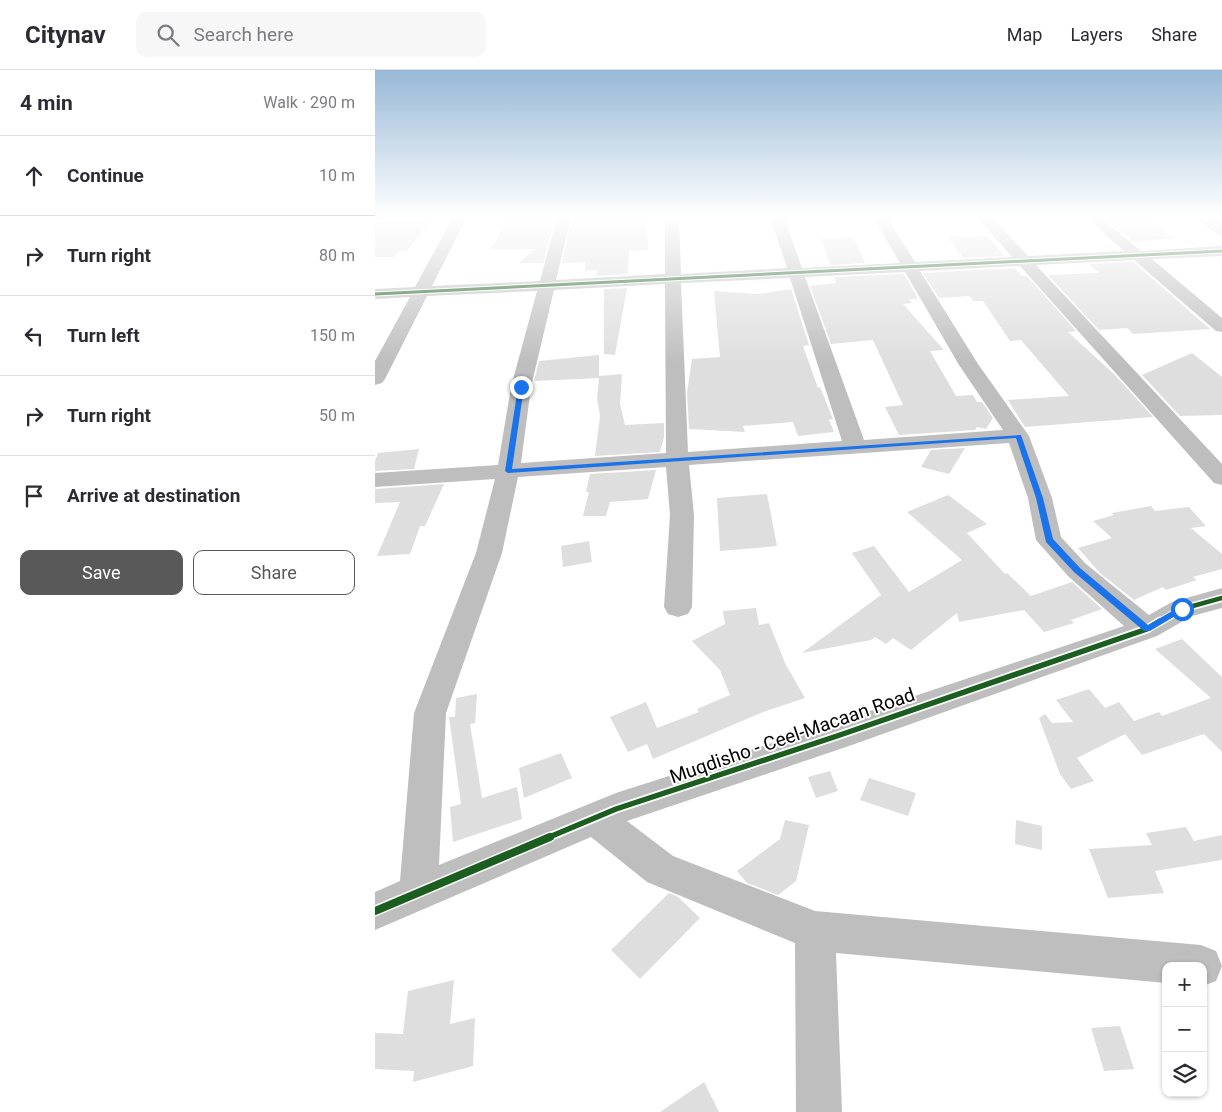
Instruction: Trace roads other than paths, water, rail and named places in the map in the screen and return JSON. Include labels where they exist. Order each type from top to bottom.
[{"type":"street","points":[[375,379],[435,266]]},
{"type":"street","points":[[418,893],[430,714],[489,553],[508,471],[521,387],[551,266]]},
{"type":"street","points":[[673,266],[677,460],[682,515],[678,607]]},
{"type":"street","points":[[792,266],[855,448]]},
{"type":"street","points":[[375,294],[956,266]]},
{"type":"street","points":[[1028,266],[1222,478]]},
{"type":"street","points":[[1150,266],[1222,327]]},
{"type":"street","points":[[911,268],[969,366],[1018,436],[1040,498],[1049,540],[1077,570],[1147,629]]},
{"type":"street","points":[[375,480],[1018,436]]},
{"type":"street","name":"Muqdisho - Ceel-Macaan Road","points":[[375,911],[616,809],[837,736],[1147,629],[1182,609],[1222,598]]},
{"type":"street","points":[[595,818],[660,869],[815,930],[1162,962]]},
{"type":"street","points":[[815,930],[819,1112]]},
{"type":"street","points":[[1207,966],[1222,968]]}]
